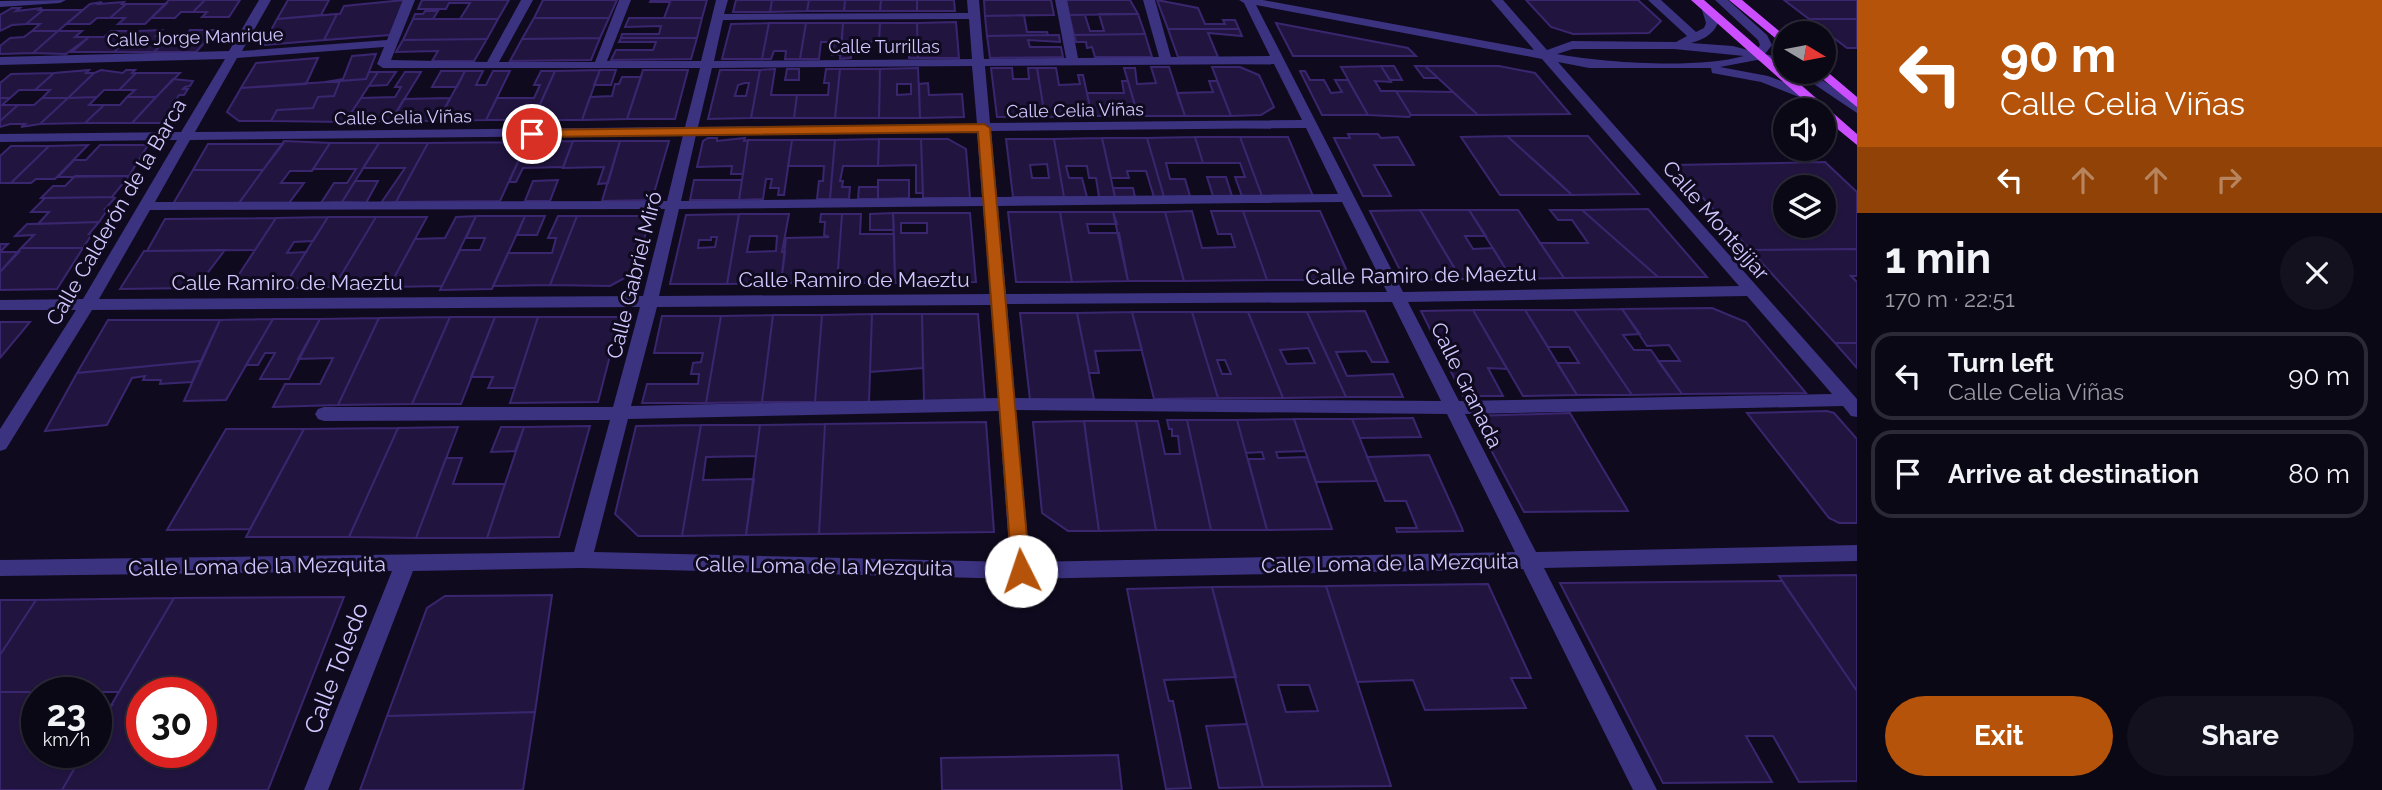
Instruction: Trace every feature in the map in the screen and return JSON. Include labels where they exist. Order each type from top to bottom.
[{"type":"main road","points":[[1697,0],[1808,98]]},
{"type":"main road","points":[[1735,0],[1773,32]]},
{"type":"main road","points":[[1834,84],[1857,103]]},
{"type":"main road","points":[[1836,122],[1857,141]]},
{"type":"street","points":[[0,4],[60,0]]},
{"type":"street","name":"Calle Calderón de la Barca","points":[[0,444],[88,304],[265,0]]},
{"type":"street","points":[[391,43],[409,0]]},
{"type":"street","points":[[491,66],[527,0]]},
{"type":"street","points":[[600,65],[625,0]]},
{"type":"street","name":"Calle Gabriel Miró","points":[[582,560],[674,205],[722,0]]},
{"type":"street","points":[[1061,0],[1073,62]]},
{"type":"street","points":[[1149,0],[1166,61]]},
{"type":"street","points":[[1247,0],[1589,64],[1696,66],[1743,61],[1759,55],[1766,45],[1763,38],[1721,0]]},
{"type":"street","name":"Calle Granada","points":[[1247,0],[1645,790]]},
{"type":"street","name":"Calle Montejíjar","points":[[1497,0],[1852,405]]},
{"type":"street","points":[[1654,0],[1696,38]]},
{"type":"street","points":[[718,17],[973,8],[1021,571]]},
{"type":"street","points":[[1674,45],[1696,38],[1709,30],[1712,23],[1708,10]]},
{"type":"street","name":"Calle Jorge Manrique","points":[[0,61],[231,55],[391,43]]},
{"type":"street","name":"Calle Turrillas","points":[[391,43],[383,64],[491,66],[1278,60]]},
{"type":"street","points":[[1545,55],[1572,45],[1674,45],[1702,46],[1773,59]]},
{"type":"street","points":[[1696,66],[1764,79],[1803,94]]},
{"type":"street","points":[[1820,84],[1857,109]]},
{"type":"street","name":"Calle Celia Viñas","points":[[0,138],[1311,124]]},
{"type":"street","points":[[146,206],[674,205],[1348,198]]},
{"type":"street","name":"Calle Ramiro de Maeztu","points":[[0,305],[1397,297],[1751,291]]},
{"type":"street","points":[[324,414],[620,413],[1008,404],[1453,408],[1852,405]]},
{"type":"street","name":"Calle Loma de la Mezquita","points":[[0,568],[405,565],[582,560],[1021,571],[1857,553]]},
{"type":"street","name":"Calle Toledo","points":[[316,790],[405,565]]},
{"type":"building","points":[[169,0],[205,0],[193,12],[181,12],[175,18],[151,18]]},
{"type":"building","points":[[205,0],[240,0],[229,17],[202,17],[207,12],[193,12]]},
{"type":"building","points":[[288,0],[329,0],[321,15],[277,19]]},
{"type":"building","points":[[404,0],[390,35],[324,40],[344,6]]},
{"type":"building","points":[[422,0],[509,0],[498,19],[460,19],[470,3],[449,3],[446,9],[418,9]]},
{"type":"building","points":[[543,0],[617,0],[609,18],[534,18]]},
{"type":"building","points":[[707,0],[702,18],[664,18],[670,2],[650,2]]},
{"type":"building","points":[[736,0],[772,0],[770,12],[733,12]]},
{"type":"building","points":[[772,0],[809,0],[807,11],[770,12]]},
{"type":"building","points":[[809,0],[845,0],[844,11],[807,11]]},
{"type":"building","points":[[845,0],[881,0],[880,11],[844,11]]},
{"type":"building","points":[[881,0],[917,0],[917,11],[880,11]]},
{"type":"building","points":[[917,0],[954,0],[955,11],[917,11]]},
{"type":"building","points":[[984,0],[1051,0],[1054,15],[985,16]]},
{"type":"building","points":[[1066,0],[1130,0],[1138,14],[1069,15]]},
{"type":"building","points":[[1157,0],[1198,8],[1205,24],[1225,24],[1223,20],[1235,20],[1239,29],[1168,29]]},
{"type":"building","points":[[1526,0],[1638,0],[1661,21],[1649,33],[1573,34],[1551,27]]},
{"type":"building","points":[[1784,0],[1857,0],[1857,19],[1809,19]]},
{"type":"building","points":[[102,2],[99,4],[126,4],[110,18],[97,18],[90,24],[66,24],[90,4]]},
{"type":"building","points":[[126,4],[166,4],[145,24],[118,24],[125,18],[110,18]]},
{"type":"building","points":[[12,8],[20,8],[16,11],[43,10],[26,24],[12,25],[0,31],[0,15]]},
{"type":"building","points":[[43,10],[83,10],[58,31],[32,31],[40,24],[26,24]]},
{"type":"building","points":[[425,11],[438,11],[433,19],[413,19],[415,14],[423,14]]},
{"type":"building","points":[[337,14],[324,40],[263,45],[277,19]]},
{"type":"building","points":[[1099,14],[1138,14],[1145,34],[1074,35],[1069,15],[1085,15],[1090,31],[1104,31]]},
{"type":"building","points":[[1024,15],[1027,32],[1047,32],[1048,35],[987,36],[985,16]]},
{"type":"building","points":[[534,18],[609,18],[600,38],[522,39]]},
{"type":"building","points":[[629,18],[702,18],[697,38],[621,38],[622,34],[659,34],[661,26],[625,27]]},
{"type":"building","points":[[413,19],[498,19],[487,39],[403,40]]},
{"type":"building","points":[[1809,19],[1857,19],[1857,48],[1847,48],[1836,40],[1836,21]]},
{"type":"building","points":[[956,22],[959,58],[918,58],[917,23]]},
{"type":"building","points":[[769,23],[762,59],[722,59],[731,24]]},
{"type":"building","points":[[769,23],[806,23],[800,59],[785,59],[786,51],[774,51],[771,59],[762,59]]},
{"type":"building","points":[[806,23],[843,23],[841,55],[832,55],[834,42],[821,42],[819,59],[800,59]]},
{"type":"building","points":[[843,23],[880,23],[879,42],[849,42],[851,58],[840,59]]},
{"type":"building","points":[[880,23],[917,23],[918,58],[909,58],[910,41],[879,42]]},
{"type":"building","points":[[1276,23],[1408,48],[1416,56],[1293,56]]},
{"type":"building","points":[[1168,29],[1239,29],[1242,36],[1208,33],[1218,57],[1178,57]]},
{"type":"building","points":[[162,30],[156,36],[170,36],[154,52],[114,52],[137,31]]},
{"type":"building","points":[[190,30],[216,30],[196,52],[154,52],[170,36],[184,36]]},
{"type":"building","points":[[32,31],[58,31],[33,53],[0,54],[0,46],[10,38],[24,37]]},
{"type":"building","points":[[58,31],[82,31],[75,37],[89,37],[66,54],[33,53]]},
{"type":"building","points":[[111,31],[137,31],[114,52],[72,52],[89,37],[104,37]]},
{"type":"building","points":[[1145,34],[1152,57],[1095,57],[1092,47],[1087,48],[1086,42],[1076,42],[1074,35]]},
{"type":"building","points":[[1059,35],[1060,42],[1028,40],[1030,47],[1061,47],[1063,57],[990,58],[987,36]]},
{"type":"building","points":[[600,38],[591,60],[510,61],[522,39]]},
{"type":"building","points":[[621,38],[697,38],[691,59],[611,60],[616,50],[653,50],[656,42],[619,42]]},
{"type":"building","points":[[487,39],[474,61],[432,61],[438,51],[396,52],[403,40]]},
{"type":"building","points":[[376,54],[366,79],[325,82],[343,79],[352,56]]},
{"type":"building","points":[[318,58],[306,84],[241,88],[256,63]]},
{"type":"building","points":[[1381,66],[1391,82],[1375,81],[1381,91],[1396,91],[1411,115],[1409,117],[1368,115],[1341,67]]},
{"type":"building","points":[[1381,66],[1394,66],[1402,80],[1390,80]]},
{"type":"building","points":[[1415,66],[1425,66],[1438,78],[1424,78]]},
{"type":"building","points":[[1425,66],[1499,66],[1535,73],[1570,114],[1478,115]]},
{"type":"building","points":[[1151,67],[1169,67],[1185,116],[1138,116],[1124,68],[1135,68],[1137,84],[1156,83]]},
{"type":"building","points":[[1212,67],[1240,67],[1259,75],[1274,107],[1261,115],[1231,116]]},
{"type":"building","points":[[918,68],[920,118],[879,118],[880,69]],"holes":[[[897,84],[911,84],[911,94],[897,95]]]},
{"type":"building","points":[[991,68],[1012,68],[1013,79],[1029,79],[1028,68],[1037,68],[1045,117],[997,117]]},
{"type":"building","points":[[1037,68],[1056,68],[1059,85],[1080,84],[1078,75],[1083,75],[1092,116],[1045,117]]},
{"type":"building","points":[[775,69],[771,95],[797,95],[794,118],[751,118],[760,70]]},
{"type":"building","points":[[787,69],[799,69],[799,80],[785,80]]},
{"type":"building","points":[[826,69],[840,69],[835,118],[794,118],[797,95],[828,95],[829,83],[824,83]]},
{"type":"building","points":[[840,69],[880,69],[879,118],[835,118]]},
{"type":"building","points":[[89,70],[86,73],[94,73],[68,98],[42,98],[50,90],[35,90],[54,73]]},
{"type":"building","points":[[101,70],[123,73],[126,70],[135,70],[132,73],[136,73],[119,90],[104,90],[97,97],[68,98],[94,73]]},
{"type":"building","points":[[600,70],[582,120],[533,120],[555,71]]},
{"type":"building","points":[[600,70],[616,70],[611,85],[594,85]]},
{"type":"building","points":[[643,70],[688,70],[675,119],[627,119]]},
{"type":"building","points":[[720,70],[760,70],[751,118],[708,119]],"holes":[[[749,83],[746,96],[735,96],[738,85]]]},
{"type":"building","points":[[441,71],[465,71],[457,87],[432,87]]},
{"type":"building","points":[[465,71],[483,71],[476,85],[486,85],[493,71],[510,71],[486,120],[438,121]]},
{"type":"building","points":[[541,71],[555,71],[533,120],[486,120],[497,98],[534,98],[540,85],[534,85]]},
{"type":"building","points":[[1300,71],[1305,71],[1310,80],[1324,80],[1331,93],[1342,92],[1335,80],[1348,80],[1368,115],[1322,115]]},
{"type":"building","points":[[369,72],[378,72],[345,122],[271,121],[277,110],[313,108],[318,97],[334,96],[340,81],[366,79]]},
{"type":"building","points":[[378,72],[396,72],[387,85],[369,86]]},
{"type":"building","points":[[405,72],[421,72],[391,121],[345,122],[361,98],[395,97],[401,87],[395,87]]},
{"type":"building","points":[[54,73],[35,90],[19,90],[10,98],[0,98],[0,83],[11,74]]},
{"type":"building","points":[[136,73],[180,73],[156,97],[127,97],[135,90],[119,90]]},
{"type":"building","points":[[622,77],[641,77],[627,119],[582,120],[590,97],[612,96],[615,84],[619,84]]},
{"type":"building","points":[[173,79],[193,81],[183,89],[188,89],[184,95],[179,95],[168,119],[162,123],[132,123]]},
{"type":"building","points":[[340,81],[334,96],[318,97],[313,108],[277,110],[271,121],[239,121],[227,112],[241,88]]},
{"type":"building","points":[[1122,81],[1128,81],[1138,116],[1092,116],[1087,93],[1124,93]]},
{"type":"building","points":[[1209,81],[1217,81],[1231,116],[1185,116],[1177,93],[1213,92]]},
{"type":"building","points":[[928,83],[929,95],[962,94],[964,117],[920,118],[919,84]]},
{"type":"building","points":[[1396,91],[1453,92],[1478,115],[1411,115]]},
{"type":"building","points":[[97,97],[89,105],[104,105],[85,123],[40,124],[68,98]]},
{"type":"building","points":[[127,97],[156,97],[132,123],[85,123],[104,105],[120,105]]},
{"type":"building","points":[[0,98],[10,98],[2,105],[18,105],[0,121]]},
{"type":"building","points":[[42,98],[68,98],[40,124],[21,127],[25,124],[10,124],[0,127],[0,121],[18,105],[34,105]]},
{"type":"building","points":[[450,98],[438,121],[391,121],[404,99]]},
{"type":"building","points":[[1348,134],[1398,137],[1414,165],[1374,165],[1391,196],[1363,196],[1334,138],[1350,138]]},
{"type":"building","points":[[1507,136],[1572,195],[1500,195],[1461,137]]},
{"type":"building","points":[[1507,136],[1588,136],[1639,194],[1572,195]]},
{"type":"building","points":[[1195,137],[1203,163],[1166,163],[1170,179],[1185,179],[1190,196],[1164,197],[1147,138]]},
{"type":"building","points":[[1195,137],[1240,137],[1262,196],[1242,196],[1235,177],[1245,177],[1240,163],[1203,163]]},
{"type":"building","points":[[1240,137],[1288,137],[1313,196],[1262,196]]},
{"type":"building","points":[[717,138],[717,141],[748,140],[743,174],[731,174],[732,166],[697,167],[703,141]]},
{"type":"building","points":[[1102,138],[1115,197],[1099,197],[1096,178],[1089,178],[1087,166],[1066,166],[1069,178],[1082,178],[1087,197],[1064,197],[1054,139]]},
{"type":"building","points":[[1102,138],[1147,138],[1164,197],[1154,197],[1146,171],[1127,171],[1129,178],[1111,178]]},
{"type":"building","points":[[879,139],[878,166],[843,166],[840,181],[843,181],[842,187],[850,187],[849,199],[830,199],[835,140]]},
{"type":"building","points":[[879,139],[921,139],[923,193],[916,193],[916,165],[878,166]]},
{"type":"building","points":[[921,139],[948,139],[966,149],[970,198],[923,198]]},
{"type":"building","points":[[1006,139],[1054,139],[1064,197],[1013,197]],"holes":[[[1047,164],[1049,178],[1032,178],[1030,165]]]},
{"type":"building","points":[[748,140],[792,140],[784,195],[778,195],[779,188],[770,188],[772,179],[766,179],[763,199],[739,200]]},
{"type":"building","points":[[792,140],[835,140],[830,199],[817,199],[819,181],[823,181],[824,166],[788,166]]},
{"type":"building","points":[[284,141],[330,143],[312,171],[290,171],[281,183],[304,183],[289,203],[239,203]]},
{"type":"building","points":[[573,141],[563,167],[523,168],[516,182],[509,182],[527,142]]},
{"type":"building","points":[[573,141],[620,141],[608,183],[598,184],[604,167],[563,168]]},
{"type":"building","points":[[620,141],[669,141],[652,200],[602,201]]},
{"type":"building","points":[[527,142],[500,201],[396,202],[428,143]]},
{"type":"building","points":[[330,143],[379,143],[342,202],[321,203],[334,183],[347,183],[356,169],[313,169]]},
{"type":"building","points":[[379,143],[428,143],[396,202],[381,203],[405,168],[363,168]]},
{"type":"building","points":[[208,144],[283,144],[263,170],[193,170]]},
{"type":"building","points":[[88,145],[55,179],[11,183],[49,146]]},
{"type":"building","points":[[100,145],[148,145],[129,176],[58,177],[74,160],[86,160]]},
{"type":"building","points":[[11,146],[49,146],[11,183],[0,183],[0,156]]},
{"type":"building","points":[[1825,162],[1857,192],[1857,249],[1750,250],[1673,165]]},
{"type":"building","points":[[193,170],[263,170],[239,203],[173,204]]},
{"type":"building","points":[[75,176],[129,176],[112,197],[41,198],[53,186],[65,186]]},
{"type":"building","points":[[1207,177],[1226,177],[1232,196],[1213,196]]},
{"type":"building","points":[[558,180],[550,201],[525,201],[533,181]]},
{"type":"building","points":[[694,180],[742,180],[739,200],[690,200]]},
{"type":"building","points":[[878,180],[909,180],[909,198],[878,199]]},
{"type":"building","points":[[355,181],[378,181],[366,203],[342,202]]},
{"type":"building","points":[[859,187],[878,187],[878,199],[858,199]]},
{"type":"building","points":[[1113,188],[1133,188],[1135,197],[1115,197]]},
{"type":"building","points":[[45,198],[115,198],[105,209],[108,209],[99,222],[38,224],[49,212],[31,212]]},
{"type":"building","points":[[1648,209],[1707,277],[1658,277],[1582,210]]},
{"type":"building","points":[[1420,210],[1469,210],[1486,236],[1465,236],[1473,249],[1493,248],[1512,279],[1461,279]]},
{"type":"building","points":[[1420,210],[1461,279],[1405,280],[1370,211]]},
{"type":"building","points":[[1469,210],[1518,210],[1564,278],[1512,279]]},
{"type":"building","points":[[1550,210],[1582,210],[1658,277],[1564,278],[1540,243],[1588,243],[1572,220],[1558,220]]},
{"type":"building","points":[[1192,211],[1202,248],[1235,247],[1231,234],[1218,234],[1211,211],[1243,211],[1267,280],[1184,281],[1165,212]]},
{"type":"building","points":[[1243,211],[1320,211],[1351,280],[1267,280]]},
{"type":"building","points":[[1008,212],[1060,212],[1072,282],[1016,282]]},
{"type":"building","points":[[1060,212],[1113,212],[1117,224],[1087,224],[1089,233],[1119,233],[1128,281],[1072,282]]},
{"type":"building","points":[[1113,212],[1165,212],[1184,281],[1128,281]]},
{"type":"building","points":[[893,213],[970,213],[976,282],[895,283]],"holes":[[[901,223],[927,223],[927,233],[901,233]]]},
{"type":"building","points":[[893,213],[894,230],[870,230],[870,214]]},
{"type":"building","points":[[739,214],[789,214],[782,252],[785,252],[781,283],[727,284]],"holes":[[[750,236],[777,236],[776,251],[747,252]]]},
{"type":"building","points":[[739,214],[727,284],[670,284],[686,215]],"holes":[[[717,237],[715,247],[698,248],[699,240]]]},
{"type":"building","points":[[821,214],[842,214],[837,283],[781,283],[786,238],[829,237],[824,235],[825,222],[820,222]]},
{"type":"building","points":[[842,214],[861,214],[860,234],[894,234],[895,283],[837,283]]},
{"type":"building","points":[[476,216],[442,286],[389,287],[415,239],[445,238],[456,217]]},
{"type":"building","points":[[476,216],[525,216],[492,289],[440,290],[460,250],[480,250],[485,238],[466,238]]},
{"type":"building","points":[[525,216],[545,216],[537,235],[517,235]]},
{"type":"building","points":[[558,216],[577,216],[550,285],[493,286],[508,253],[552,253],[556,238],[548,238]]},
{"type":"building","points":[[577,216],[651,216],[634,273],[610,286],[550,285]]},
{"type":"building","points":[[328,217],[313,241],[294,242],[287,253],[306,252],[283,288],[230,288],[276,218]]},
{"type":"building","points":[[328,217],[376,217],[334,287],[283,288]]},
{"type":"building","points":[[376,217],[427,217],[389,287],[334,287]]},
{"type":"building","points":[[276,218],[255,250],[147,251],[165,219]]},
{"type":"building","points":[[99,222],[89,234],[92,234],[83,248],[21,248],[34,235],[15,236],[27,224]]},
{"type":"building","points":[[0,244],[8,244],[0,252]]},
{"type":"building","points":[[21,248],[83,248],[57,289],[0,290],[0,272]]},
{"type":"building","points":[[1857,249],[1857,276],[1851,276],[1857,282],[1857,343],[1835,343],[1750,250]]},
{"type":"building","points":[[225,250],[196,288],[120,289],[144,251]]},
{"type":"building","points":[[0,252],[19,252],[0,272]]},
{"type":"building","points":[[1712,308],[1746,322],[1806,393],[1682,394],[1658,361],[1680,361],[1669,345],[1647,346],[1622,309]]},
{"type":"building","points":[[1622,309],[1640,334],[1623,335],[1634,350],[1651,350],[1682,394],[1632,395],[1574,310]]},
{"type":"building","points":[[1473,310],[1507,369],[1488,368],[1503,396],[1463,396],[1421,311]]},
{"type":"building","points":[[1473,310],[1525,310],[1577,395],[1523,396]]},
{"type":"building","points":[[1525,310],[1574,310],[1632,395],[1577,395],[1557,363],[1579,363],[1569,347],[1548,347]]},
{"type":"building","points":[[1365,311],[1388,362],[1372,362],[1366,351],[1336,352],[1347,376],[1393,374],[1403,397],[1346,397],[1307,312]]},
{"type":"building","points":[[1132,312],[1142,350],[1095,351],[1099,373],[1089,373],[1077,313]]},
{"type":"building","points":[[1132,312],[1192,312],[1218,398],[1154,399]]},
{"type":"building","points":[[1192,312],[1248,312],[1283,398],[1218,398]],"holes":[[[1217,360],[1225,360],[1231,374],[1222,374]]]},
{"type":"building","points":[[1248,312],[1307,312],[1346,397],[1283,398]],"holes":[[[1308,348],[1315,363],[1287,364],[1280,350]]]},
{"type":"building","points":[[1020,313],[1077,313],[1094,399],[1030,400]]},
{"type":"building","points":[[872,314],[869,402],[815,402],[822,315]]},
{"type":"building","points":[[872,314],[922,314],[923,368],[870,372]]},
{"type":"building","points":[[922,314],[978,314],[985,400],[924,401]]},
{"type":"building","points":[[773,315],[762,402],[706,403],[721,316]]},
{"type":"building","points":[[773,315],[822,315],[815,402],[762,402]]},
{"type":"building","points":[[662,316],[721,316],[706,403],[642,403],[647,384],[698,384],[699,374],[691,374],[693,363],[701,362],[703,353],[654,353]]},
{"type":"building","points":[[450,317],[495,317],[461,404],[412,404]]},
{"type":"building","points":[[450,317],[412,404],[338,405],[379,318]]},
{"type":"building","points":[[495,317],[538,317],[515,388],[488,388],[493,377],[471,377]]},
{"type":"building","points":[[538,317],[620,317],[598,402],[510,403]]},
{"type":"building","points":[[379,318],[338,405],[273,407],[285,384],[320,384],[333,358],[298,359],[320,319]]},
{"type":"building","points":[[273,319],[320,319],[289,379],[260,379],[275,353],[265,353],[258,365],[246,365]]},
{"type":"building","points":[[273,319],[226,400],[184,401],[220,320]]},
{"type":"building","points":[[108,320],[220,320],[201,361],[77,373]]},
{"type":"building","points":[[0,322],[30,322],[0,358]]},
{"type":"building","points":[[1835,343],[1857,343],[1857,368]]},
{"type":"building","points":[[201,361],[192,382],[160,384],[161,380],[143,380],[145,376],[132,378],[107,425],[45,431],[77,373]]},
{"type":"building","points":[[1570,413],[1628,511],[1524,512],[1473,416]]},
{"type":"building","points":[[1747,413],[1834,413],[1857,439],[1857,523],[1839,523],[1829,518]]},
{"type":"building","points":[[1413,418],[1421,437],[1360,438],[1352,419]]},
{"type":"building","points":[[1294,419],[1305,451],[1276,452],[1278,458],[1307,457],[1332,529],[1267,530],[1248,459],[1264,459],[1262,452],[1246,453],[1237,420]]},
{"type":"building","points":[[1294,419],[1352,419],[1377,481],[1316,482]]},
{"type":"building","points":[[1167,420],[1187,420],[1211,530],[1156,530],[1136,421],[1158,421],[1165,454],[1180,454],[1178,436],[1172,436]]},
{"type":"building","points":[[1187,420],[1237,420],[1267,530],[1211,530]]},
{"type":"building","points":[[1084,421],[1099,531],[1068,531],[1042,513],[1033,422]]},
{"type":"building","points":[[1084,421],[1136,421],[1156,530],[1099,531]]},
{"type":"building","points":[[986,422],[994,532],[819,534],[825,424]]},
{"type":"building","points":[[825,424],[819,534],[746,535],[760,425]]},
{"type":"building","points":[[701,425],[682,536],[638,536],[615,514],[636,426]]},
{"type":"building","points":[[701,425],[760,425],[756,456],[706,457],[703,480],[754,479],[746,535],[682,536]]},
{"type":"building","points":[[590,426],[559,537],[487,538],[524,427]]},
{"type":"building","points":[[458,427],[416,538],[349,537],[398,428]]},
{"type":"building","points":[[501,427],[524,427],[515,451],[491,452]]},
{"type":"building","points":[[398,428],[349,537],[246,537],[304,429]]},
{"type":"building","points":[[226,429],[304,429],[250,529],[167,530]]},
{"type":"building","points":[[1429,455],[1463,531],[1397,532],[1396,528],[1417,528],[1406,501],[1385,501],[1367,457]]},
{"type":"building","points":[[446,458],[462,458],[453,484],[505,484],[487,538],[416,538]]},
{"type":"building","points":[[1857,575],[1857,691],[1779,576]]},
{"type":"building","points":[[1782,581],[1857,691],[1857,781],[1799,782],[1773,736],[1746,736],[1772,782],[1663,783],[1560,583]]},
{"type":"building","points":[[1488,584],[1531,678],[1511,678],[1526,708],[1425,710],[1413,680],[1357,682],[1326,586]]},
{"type":"building","points":[[1326,586],[1391,786],[1263,787],[1212,587]],"holes":[[[1278,685],[1309,685],[1318,711],[1286,712]]]},
{"type":"building","points":[[1212,587],[1236,677],[1164,680],[1169,701],[1173,701],[1191,788],[1166,789],[1127,589]]},
{"type":"building","points":[[552,595],[535,712],[387,716],[427,608],[445,596]]},
{"type":"building","points":[[344,597],[268,790],[62,790],[75,768],[112,768],[112,704],[126,680],[126,768],[217,768],[217,677],[128,677],[174,598]]},
{"type":"building","points":[[174,598],[119,692],[112,692],[112,677],[21,677],[21,692],[0,692],[0,655],[36,600]]},
{"type":"building","points":[[0,600],[36,600],[0,655]]},
{"type":"building","points":[[0,692],[21,692],[21,768],[75,768],[62,790],[0,790]]},
{"type":"building","points":[[535,712],[523,790],[360,790],[387,716]]},
{"type":"building","points":[[1247,724],[1263,787],[1219,788],[1206,726]]},
{"type":"building","points":[[1118,755],[1122,790],[942,790],[941,758]]},
{"type":"route","points":[[532,134],[984,128],[1021,571]]}]
